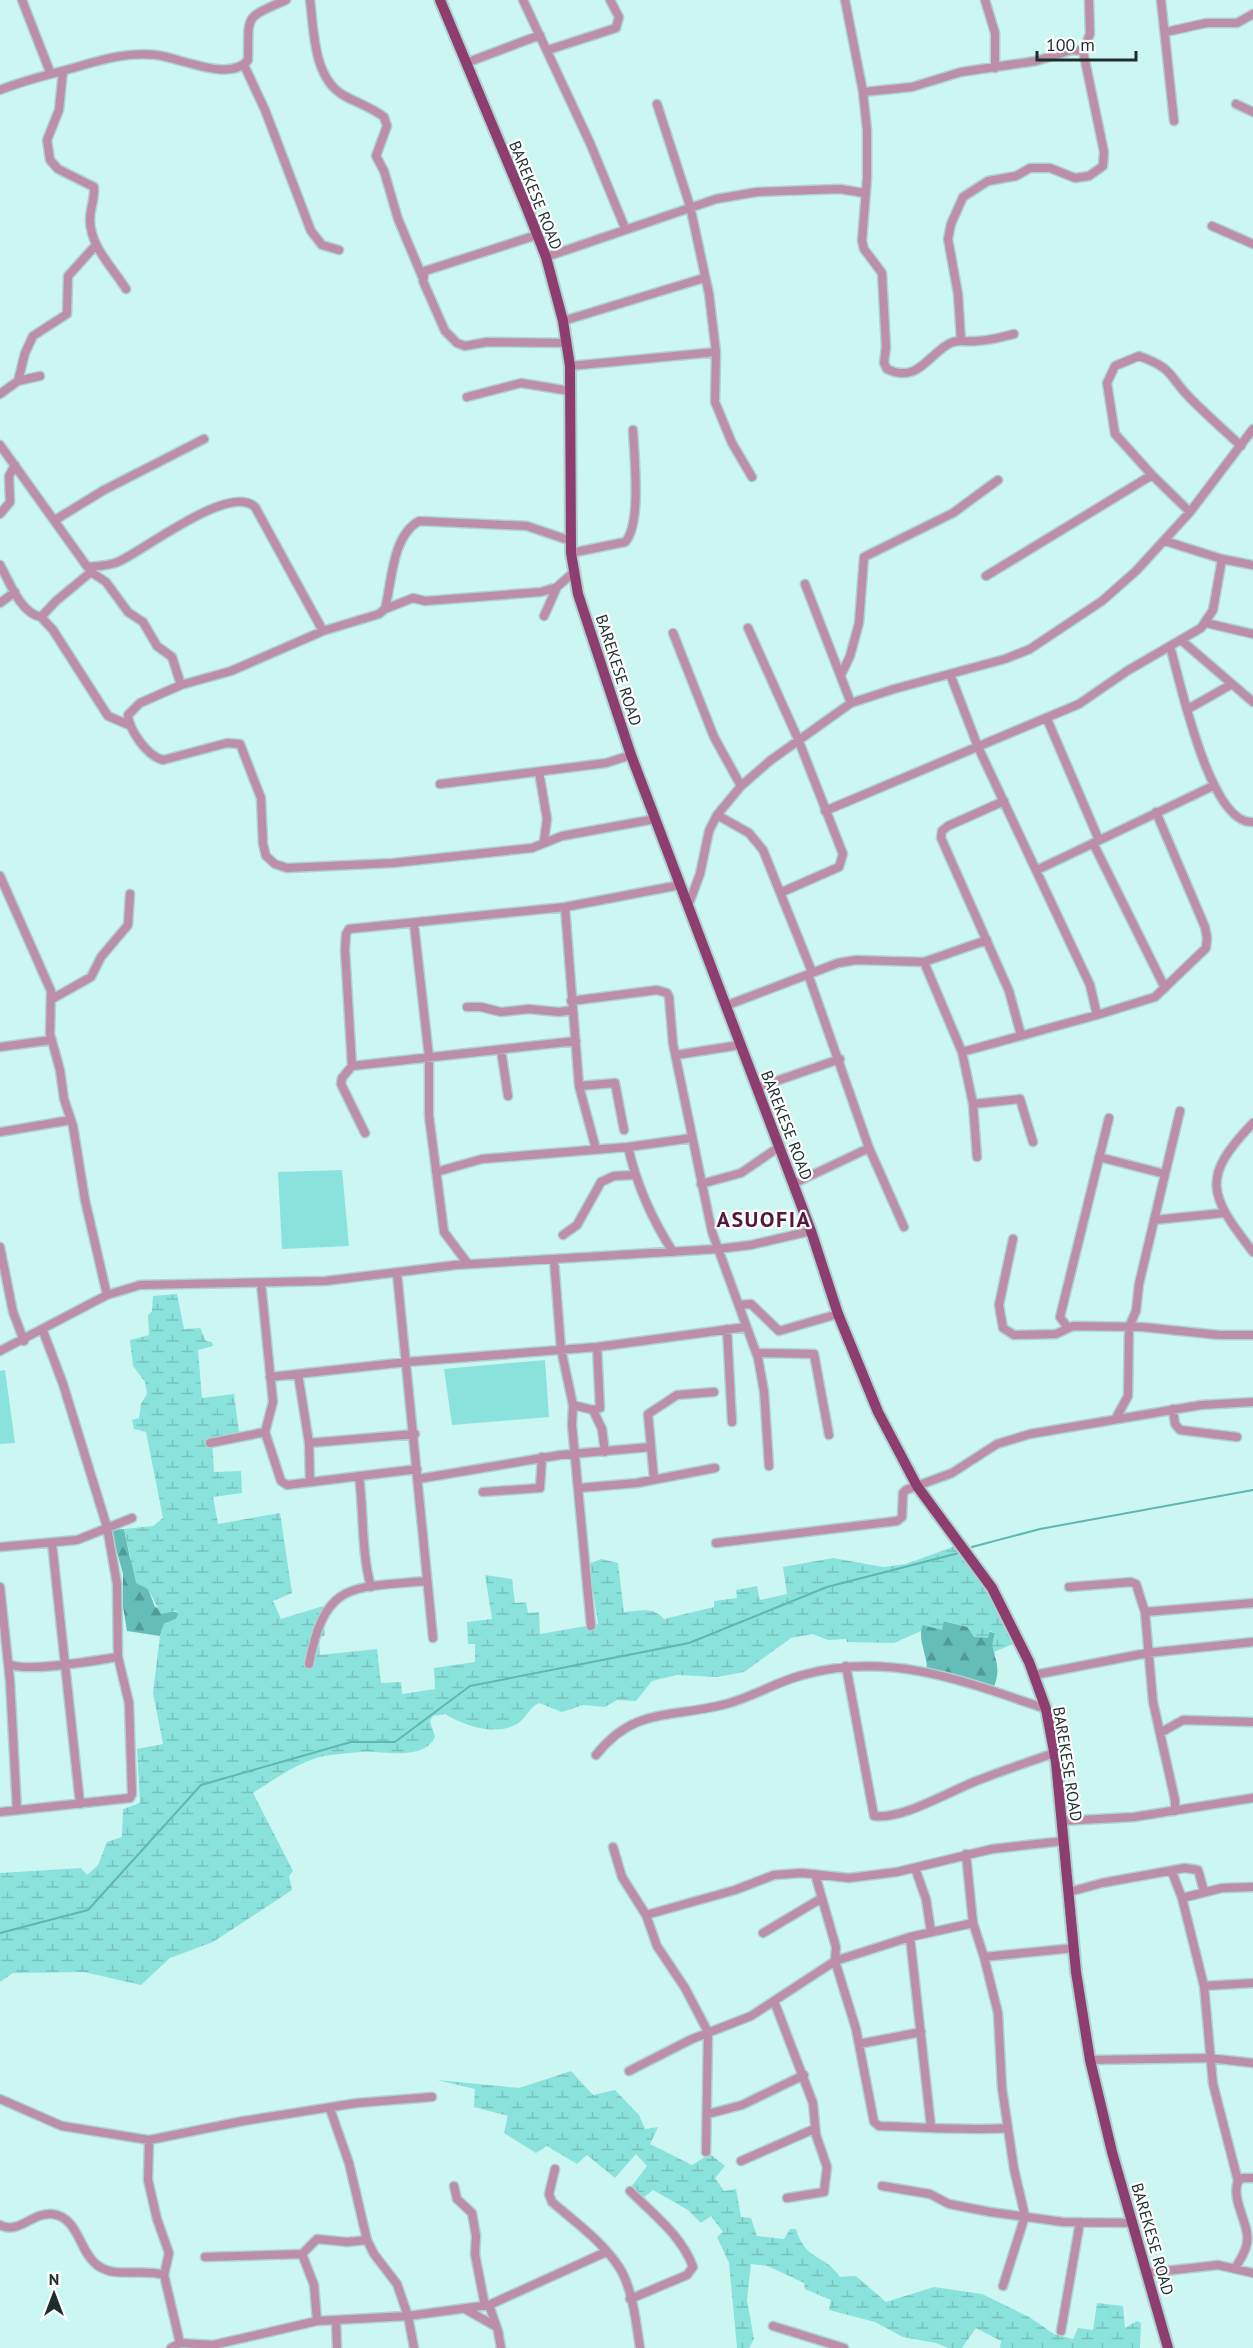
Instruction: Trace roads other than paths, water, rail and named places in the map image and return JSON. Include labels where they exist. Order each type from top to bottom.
[{"type":"main road","name":"BAREKESE ROAD","points":[[440,0],[546,257],[562,321],[570,366],[571,541],[574,571],[582,604],[631,755],[811,1231],[838,1314],[882,1422],[917,1486],[992,1588],[1034,1675],[1046,1709],[1054,1753],[1074,1948],[1090,2060],[1112,2152],[1168,2348]]},
{"type":"street","points":[[22,0],[50,72]]},
{"type":"street","points":[[0,90],[50,72],[63,71],[118,56],[150,55],[204,68],[238,68],[248,60],[249,21],[255,13],[286,0]]},
{"type":"street","points":[[310,0],[319,61],[326,79],[341,94],[384,117],[387,126],[375,156],[384,171],[398,219],[422,276],[429,300],[446,331],[458,343],[465,346],[487,342],[566,343]]},
{"type":"street","points":[[523,0],[597,159],[625,228]]},
{"type":"street","points":[[548,50],[616,28],[619,17],[610,0]]},
{"type":"street","points":[[845,0],[863,92],[867,130],[867,178],[864,193],[862,241],[864,249],[882,273],[887,369],[898,374],[917,369],[927,364],[950,343],[1014,334]]},
{"type":"street","points":[[985,0],[995,33],[995,68]]},
{"type":"street","points":[[961,340],[958,294],[948,239],[951,224],[963,197],[988,181],[1016,176],[1030,168],[1050,168],[1075,178],[1089,176],[1103,166],[1104,152],[1083,51],[1090,34],[1089,0]]},
{"type":"street","points":[[1161,0],[1174,121]]},
{"type":"street","points":[[1166,32],[1206,23],[1237,23],[1253,14]]},
{"type":"street","points":[[466,63],[540,35]]},
{"type":"street","points":[[863,92],[912,87],[961,72],[1036,62],[1072,51],[1083,51]]},
{"type":"street","points":[[244,65],[265,110],[311,231],[322,245],[339,250]]},
{"type":"street","points":[[63,71],[61,102],[47,140],[50,160],[58,169],[94,187],[95,197],[90,219],[96,245],[126,289]]},
{"type":"street","points":[[657,104],[690,206],[712,313],[716,352],[715,402],[732,443],[752,477]]},
{"type":"street","points":[[1236,104],[1253,112]]},
{"type":"street","points":[[546,257],[690,206],[757,192],[840,189],[864,193]]},
{"type":"street","points":[[1212,226],[1253,244]]},
{"type":"street","points":[[422,276],[425,272],[461,258],[537,235]]},
{"type":"street","points":[[18,381],[25,352],[33,336],[67,314],[68,276],[96,245]]},
{"type":"street","points":[[562,321],[704,278]]},
{"type":"street","points":[[570,366],[716,352]]},
{"type":"street","points":[[1190,512],[1152,475],[1113,429],[1107,383],[1115,366],[1139,356],[1160,363],[1176,377],[1190,398],[1241,446]]},
{"type":"street","points":[[0,394],[18,381],[40,376]]},
{"type":"street","points":[[467,397],[521,383],[570,391]]},
{"type":"street","points":[[688,906],[700,874],[709,831],[717,815],[741,786],[798,739],[851,703],[1005,659],[1030,649],[1102,601],[1165,541],[1253,429]]},
{"type":"street","points":[[572,553],[625,542],[630,537],[635,497],[633,430]]},
{"type":"street","points":[[55,520],[104,490],[204,438]]},
{"type":"street","points":[[0,445],[90,569],[106,582],[128,612],[143,622],[157,646],[171,657],[181,685]]},
{"type":"street","points":[[0,514],[10,502],[9,476],[15,465]]},
{"type":"street","points":[[986,576],[1152,475]]},
{"type":"street","points":[[841,675],[859,623],[864,596],[864,557],[953,513],[998,480]]},
{"type":"street","points":[[41,617],[90,569],[121,561],[209,510],[239,500],[249,501],[255,507],[323,631]]},
{"type":"street","points":[[385,609],[400,538],[409,527],[419,521],[527,526],[571,541]]},
{"type":"street","points":[[1165,541],[1222,559],[1253,565]]},
{"type":"street","points":[[825,811],[1079,704],[1127,671],[1181,640],[1206,623],[1213,610],[1222,559]]},
{"type":"street","points":[[0,565],[26,610],[41,617],[53,630],[108,716],[129,725],[153,756],[163,760],[227,743],[240,744],[261,798],[262,844],[266,856],[274,864],[286,868],[393,863],[532,848],[544,841],[655,819]]},
{"type":"street","points":[[129,725],[128,715],[140,703],[181,685],[231,671],[323,631],[379,614],[396,603],[413,598],[425,601],[541,592],[557,586],[574,571]]},
{"type":"street","points":[[805,584],[851,703]]},
{"type":"street","points":[[544,616],[557,586]]},
{"type":"street","points":[[0,603],[15,592]]},
{"type":"street","points":[[1206,623],[1253,634]]},
{"type":"street","points":[[748,628],[798,739],[843,854],[843,861],[839,867],[782,892]]},
{"type":"street","points":[[673,633],[714,737],[741,786]]},
{"type":"street","points":[[1181,640],[1253,702]]},
{"type":"street","points":[[1170,646],[1213,786],[1230,813],[1238,820],[1253,822]]},
{"type":"street","points":[[950,674],[978,747],[1090,985],[1096,1015]]},
{"type":"street","points":[[1188,709],[1232,684]]},
{"type":"street","points":[[1047,719],[1096,842],[1165,988]]},
{"type":"street","points":[[440,784],[606,763],[631,755]]},
{"type":"street","points":[[539,772],[547,819],[544,841]]},
{"type":"street","points":[[1037,870],[1213,786]]},
{"type":"street","points":[[1004,801],[948,826],[942,831],[944,848],[1010,991],[1021,1035]]},
{"type":"street","points":[[962,1052],[1155,997],[1198,958],[1206,948],[1207,938],[1156,812]]},
{"type":"street","points":[[717,815],[739,826],[756,840],[782,892],[869,1148],[904,1227]]},
{"type":"street","points":[[0,876],[52,999],[49,1024],[51,1040],[71,1120],[85,1200],[107,1295]]},
{"type":"street","points":[[365,1133],[341,1084],[342,1078],[352,1066],[346,934],[349,929],[358,926],[414,924],[565,907],[680,885]]},
{"type":"street","points":[[52,999],[91,976],[101,957],[128,925],[130,894]]},
{"type":"street","points":[[565,907],[579,1086],[596,1149]]},
{"type":"street","points":[[414,924],[429,1057],[429,1116],[444,1232],[468,1264]]},
{"type":"street","points":[[725,1006],[810,973],[856,960],[924,962],[987,940]]},
{"type":"street","points":[[924,962],[962,1052],[973,1104],[976,1157]]},
{"type":"street","points":[[467,1007],[481,1007],[501,1012],[529,1009],[560,1012],[572,1006],[657,990],[667,993],[692,1138],[717,1249],[757,1353],[764,1391],[769,1466]]},
{"type":"street","points":[[0,1047],[51,1040]]},
{"type":"street","points":[[352,1066],[576,1041]]},
{"type":"street","points":[[676,1055],[740,1045]]},
{"type":"street","points":[[501,1050],[508,1096]]},
{"type":"street","points":[[756,1088],[840,1059]]},
{"type":"street","points":[[579,1086],[615,1083],[624,1130]]},
{"type":"street","points":[[973,1104],[1020,1099],[1033,1142]]},
{"type":"street","points":[[1116,1418],[1128,1396],[1129,1327],[1136,1311],[1139,1284],[1180,1111]]},
{"type":"street","points":[[1068,1328],[1060,1317],[1109,1118]]},
{"type":"street","points":[[0,1132],[71,1120]]},
{"type":"street","points":[[1253,1123],[1220,1164],[1216,1192],[1224,1213],[1253,1252]]},
{"type":"street","points":[[436,1172],[482,1159],[628,1147],[692,1138]]},
{"type":"street","points":[[628,1147],[634,1175],[653,1221],[673,1252]]},
{"type":"street","points":[[701,1184],[741,1173],[779,1147]]},
{"type":"street","points":[[793,1184],[869,1148]]},
{"type":"street","points":[[1099,1157],[1165,1174]]},
{"type":"street","points":[[563,1235],[577,1225],[602,1182],[614,1176],[634,1175]]},
{"type":"street","points":[[1154,1220],[1224,1213]]},
{"type":"street","points":[[0,1352],[107,1295],[140,1285],[325,1281],[468,1264],[717,1249],[769,1241],[811,1231]]},
{"type":"street","points":[[1013,1239],[999,1305],[1003,1328],[1014,1335],[1056,1334],[1073,1326],[1253,1335]]},
{"type":"street","points":[[0,1247],[13,1312],[24,1341]]},
{"type":"street","points":[[554,1260],[561,1349],[573,1405],[575,1453],[591,1626]]},
{"type":"street","points":[[397,1273],[415,1434],[426,1581],[433,1638]]},
{"type":"street","points":[[261,1283],[273,1402],[265,1432],[283,1484],[359,1476],[418,1474],[575,1453],[651,1447]]},
{"type":"street","points":[[739,1305],[751,1304],[778,1331],[838,1314]]},
{"type":"street","points":[[270,1377],[407,1362],[597,1347],[746,1327]]},
{"type":"street","points":[[727,1329],[732,1422]]},
{"type":"street","points":[[0,1812],[80,1804],[130,1797],[132,1794],[129,1704],[118,1657],[117,1584],[107,1527],[43,1331]]},
{"type":"street","points":[[573,1405],[593,1410],[601,1406],[597,1347]]},
{"type":"street","points":[[757,1353],[814,1354],[829,1435]]},
{"type":"street","points":[[298,1374],[309,1443],[310,1482]]},
{"type":"street","points":[[654,1479],[647,1419],[651,1410],[677,1395],[714,1392]]},
{"type":"street","points":[[716,1543],[897,1521],[902,1517],[904,1510],[903,1493],[952,1473],[997,1444],[1030,1434],[1173,1409],[1253,1402]]},
{"type":"street","points":[[1173,1409],[1175,1424],[1180,1430],[1237,1437]]},
{"type":"street","points":[[593,1410],[602,1429],[604,1452]]},
{"type":"street","points":[[210,1443],[265,1432]]},
{"type":"street","points":[[309,1443],[415,1434]]},
{"type":"street","points":[[483,1492],[540,1488],[542,1458]]},
{"type":"street","points":[[579,1488],[654,1479],[715,1468]]},
{"type":"street","points":[[359,1476],[363,1505],[363,1554],[371,1587]]},
{"type":"street","points":[[0,1546],[77,1540],[132,1518]]},
{"type":"street","points":[[52,1543],[80,1804]]},
{"type":"street","points":[[309,1664],[313,1642],[332,1603],[345,1592],[426,1581]]},
{"type":"street","points":[[1069,1587],[1136,1584],[1146,1612],[1147,1653],[1153,1702],[1175,1811]]},
{"type":"street","points":[[0,1587],[8,1663],[17,1810]]},
{"type":"street","points":[[1146,1612],[1253,1603]]},
{"type":"street","points":[[1034,1675],[1147,1653],[1253,1642]]},
{"type":"street","points":[[8,1663],[13,1667],[23,1669],[118,1657]]},
{"type":"street","points":[[596,1755],[607,1742],[652,1716],[724,1705],[800,1675],[846,1666],[896,1667],[936,1672],[1046,1709]]},
{"type":"street","points":[[846,1666],[874,1816],[890,1816],[908,1810],[980,1779],[1054,1753]]},
{"type":"street","points":[[1160,1733],[1183,1720],[1253,1722]]},
{"type":"street","points":[[1062,1821],[1134,1817],[1253,1798]]},
{"type":"street","points":[[646,1915],[735,1890],[764,1878],[793,1873],[849,1878],[915,1868],[966,1854],[1016,1845],[1064,1840]]},
{"type":"street","points":[[613,1847],[630,1893],[646,1915],[657,1946],[686,1988],[708,2032],[706,2152]]},
{"type":"street","points":[[966,1854],[974,1923],[1000,2031],[1002,2088],[1014,2169],[1025,2216],[1003,2286]]},
{"type":"street","points":[[915,1868],[926,1899],[931,1932]]},
{"type":"street","points":[[1069,1892],[1102,1883],[1185,1868],[1198,1870],[1204,1891]]},
{"type":"street","points":[[1172,1872],[1182,1898],[1204,1986],[1213,2084],[1238,2181],[1236,2187],[1247,2244],[1235,2268]]},
{"type":"street","points":[[815,1874],[836,1947],[835,1961],[859,2044],[874,2122],[879,2126],[971,2130],[1008,2128]]},
{"type":"street","points":[[1182,1898],[1204,1891],[1253,1887]]},
{"type":"street","points":[[763,1933],[822,1898]]},
{"type":"street","points":[[629,2071],[708,2032],[751,2016],[835,1961],[910,1937],[974,1923]]},
{"type":"street","points":[[910,1937],[932,2127]]},
{"type":"street","points":[[984,1957],[1074,1948]]},
{"type":"street","points":[[1204,1986],[1253,1983]]},
{"type":"street","points":[[774,2001],[804,2075],[814,2109],[814,2129],[827,2167],[824,2192],[787,2198]]},
{"type":"street","points":[[859,2044],[921,2032]]},
{"type":"street","points":[[1090,2060],[1209,2058],[1253,2062]]},
{"type":"street","points":[[708,2114],[742,2105],[804,2075]]},
{"type":"street","points":[[0,2099],[62,2126],[149,2140],[243,2121],[372,2101],[432,2097]]},
{"type":"street","points":[[330,2109],[349,2163],[367,2240],[374,2254],[397,2284],[408,2316],[414,2348]]},
{"type":"street","points":[[741,2161],[814,2129]]},
{"type":"street","points":[[149,2140],[148,2180],[157,2218],[169,2253],[164,2275],[180,2343]]},
{"type":"street","points":[[555,2169],[549,2194],[552,2202],[590,2234],[620,2267],[630,2299],[640,2348]]},
{"type":"street","points":[[1238,2181],[1243,2178],[1253,2178]]},
{"type":"street","points":[[454,2186],[457,2199],[472,2213],[476,2254],[487,2306],[501,2348]]},
{"type":"street","points":[[882,2186],[930,2194],[949,2204],[961,2207],[1080,2222],[1133,2223]]},
{"type":"street","points":[[630,2191],[680,2241],[693,2266],[687,2275],[630,2299]]},
{"type":"street","points":[[0,2225],[16,2228],[43,2215],[56,2215],[77,2232],[91,2259],[97,2265],[116,2272],[144,2271],[164,2275]]},
{"type":"street","points":[[1061,2331],[1080,2222]]},
{"type":"street","points":[[205,2257],[302,2254],[317,2239],[347,2242],[367,2240]]},
{"type":"street","points":[[171,2348],[180,2343],[213,2345],[317,2322],[408,2316],[487,2306],[606,2252]]},
{"type":"street","points":[[302,2254],[314,2285],[317,2322]]},
{"type":"street","points":[[1148,2273],[1206,2265],[1235,2268],[1253,2273]]},
{"type":"street","points":[[465,2308],[495,2326]]},
{"type":"street","points":[[336,2321],[337,2348]]},
{"type":"street","points":[[773,2326],[844,2348]]},
{"type":"waterway","points":[[972,1547],[1040,1529],[1253,1490]]},
{"type":"waterway","points":[[0,1933],[88,1910],[201,1785],[351,1742],[395,1742],[470,1686],[689,1643],[827,1587],[959,1553]]},
{"type":"district","name":"ASUOFIA","points":[[764,1219]]}]
